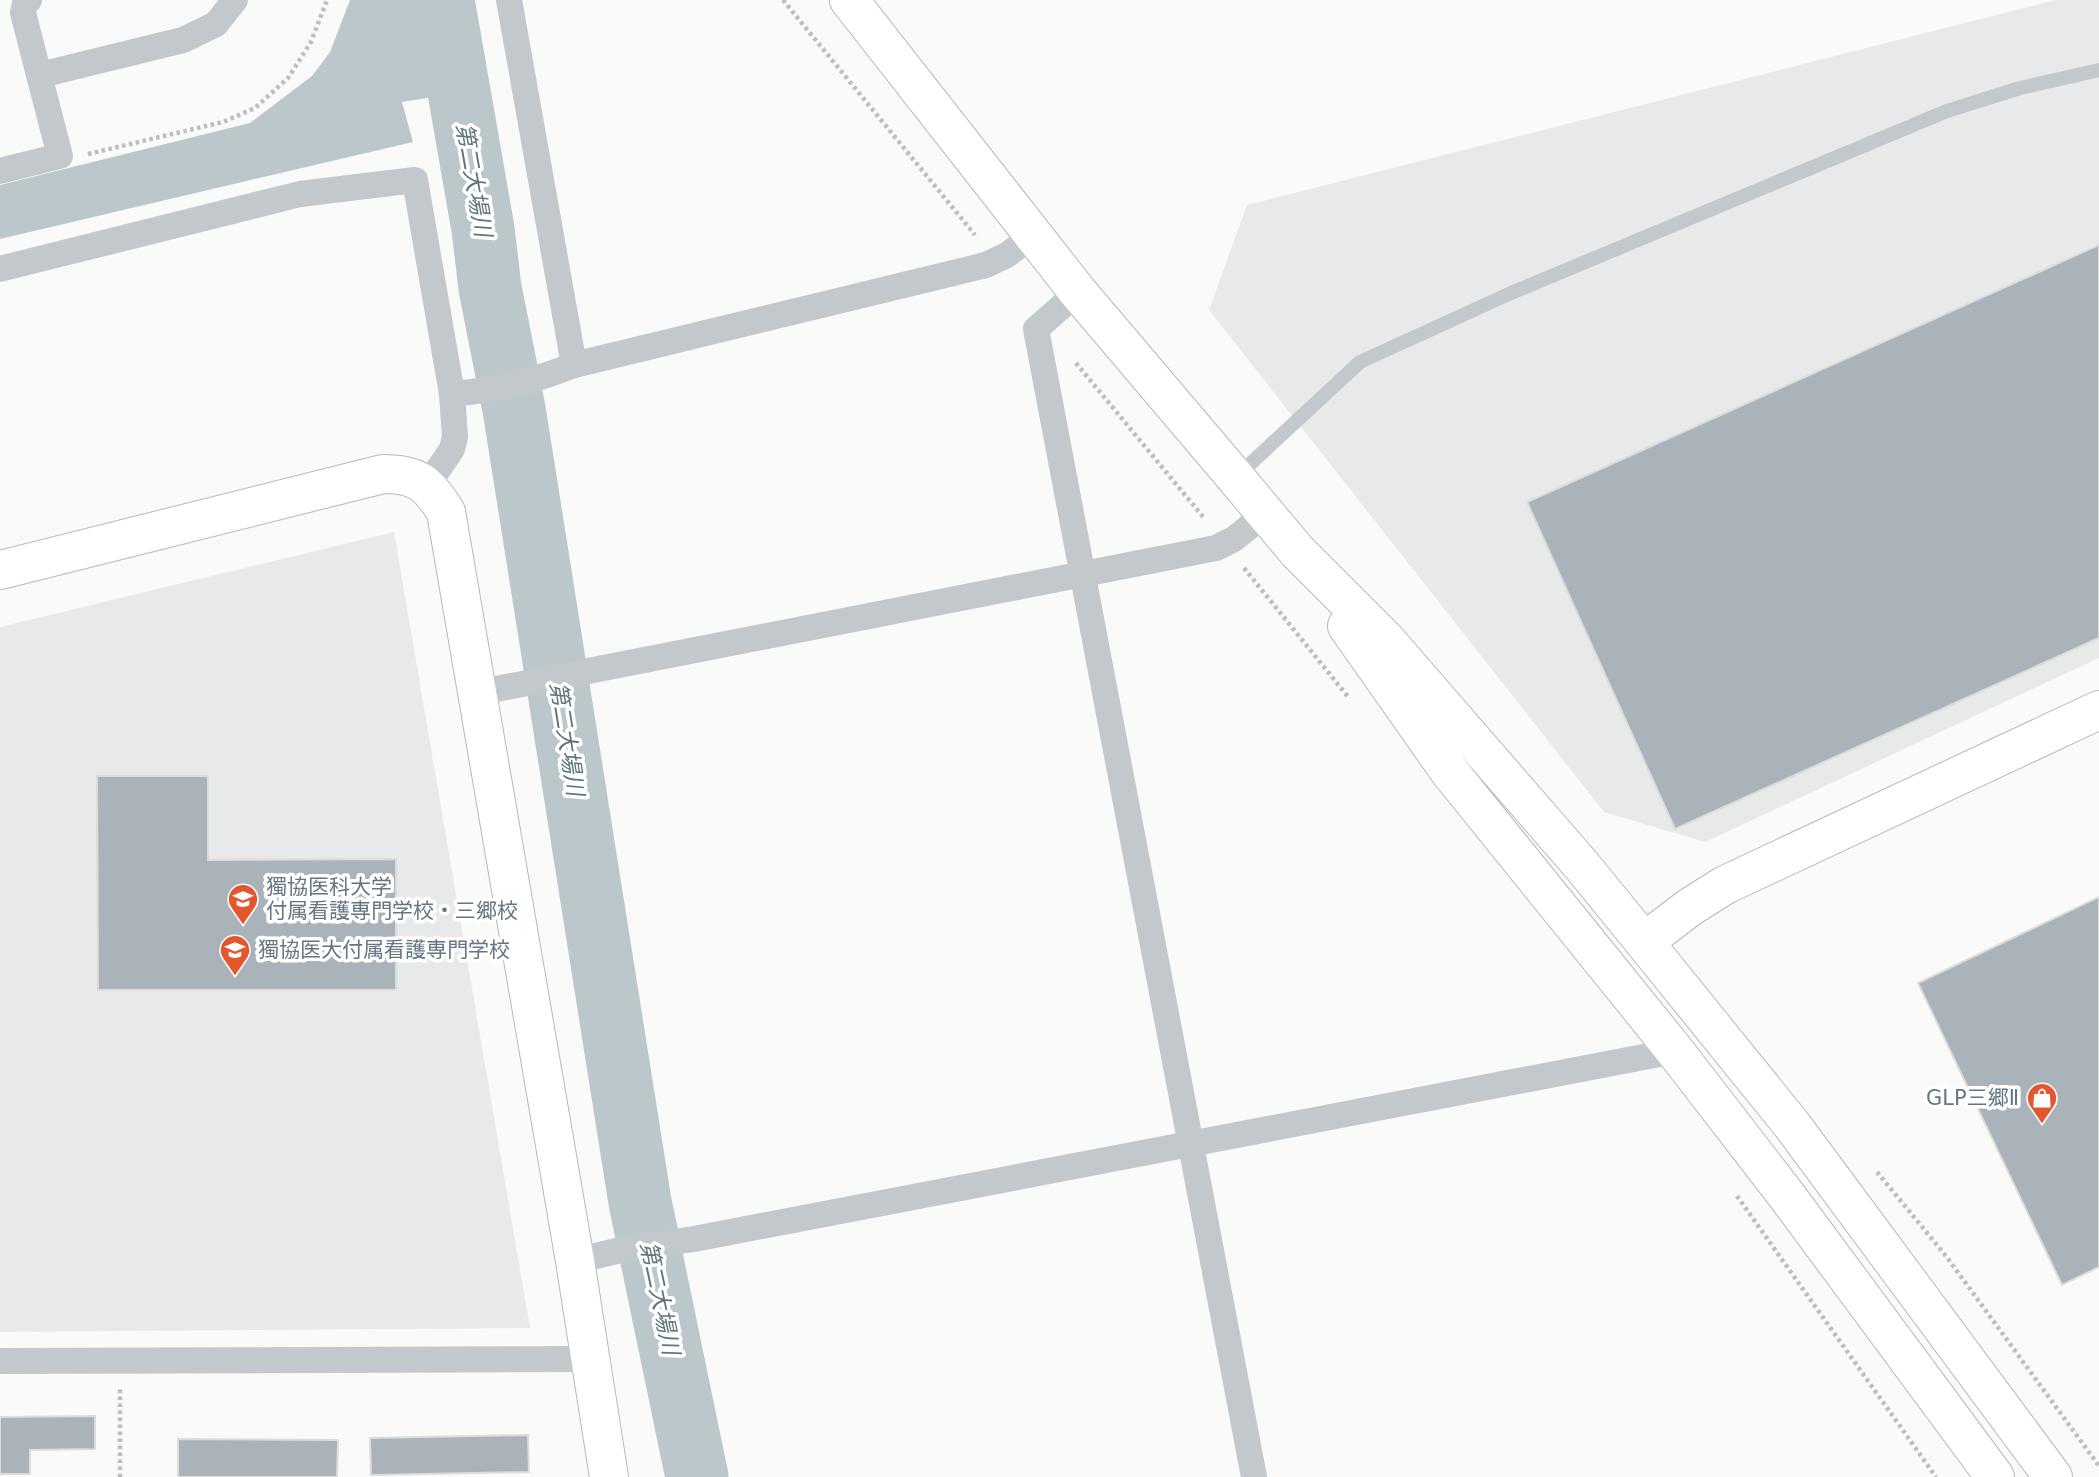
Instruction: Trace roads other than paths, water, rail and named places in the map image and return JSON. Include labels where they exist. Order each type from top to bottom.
[{"type":"street","points":[[40,75],[183,40],[216,24],[235,0]]},
{"type":"street","points":[[509,0],[574,365]]},
{"type":"street","points":[[849,0],[1078,292],[1297,551],[1386,640],[1583,867],[1792,1125],[2053,1477]]},
{"type":"street","points":[[0,171],[60,156],[23,13],[26,1]]},
{"type":"street","points":[[0,269],[300,194],[415,180],[452,394],[455,437],[452,449],[427,486]]},
{"type":"street","points":[[452,394],[487,391],[541,379],[574,365],[972,269],[1007,256],[1033,234]]},
{"type":"street","points":[[1078,292],[1036,329],[1254,1477]]},
{"type":"street","points":[[0,570],[383,474],[404,474],[427,486],[446,512],[610,1477]]},
{"type":"street","points":[[476,692],[1216,548],[1234,539],[1265,513]]},
{"type":"street","points":[[1297,551],[1449,771],[1675,1051],[1787,1196],[1995,1477]]},
{"type":"street","points":[[1644,942],[1690,907],[1725,886],[2099,710]]},
{"type":"street","points":[[575,1261],[625,1249],[694,1239],[1675,1051]]},
{"type":"street","points":[[0,1361],[590,1359]]},
{"type":"lane","points":[[1235,477],[1360,362],[1511,293],[1947,111],[2020,88],[2099,70]]},
{"type":"water","points":[[350,0],[474,0],[505,224],[468,232],[439,96],[402,102],[413,142],[0,239],[0,185],[250,123],[312,76],[330,52]]},
{"type":"waterway","name":"第二大場川","points":[[443,0],[483,229],[490,288],[514,409],[640,1202],[697,1477]]},
{"type":"place","name":"獨協医科大学 付属看護専門学校・三郷校","points":[[243,926]]},
{"type":"place","name":"獨協医大付属看護専門学校","points":[[235,977]]},
{"type":"place","name":"GLP三郷Ⅱ","points":[[2042,1125]]}]
